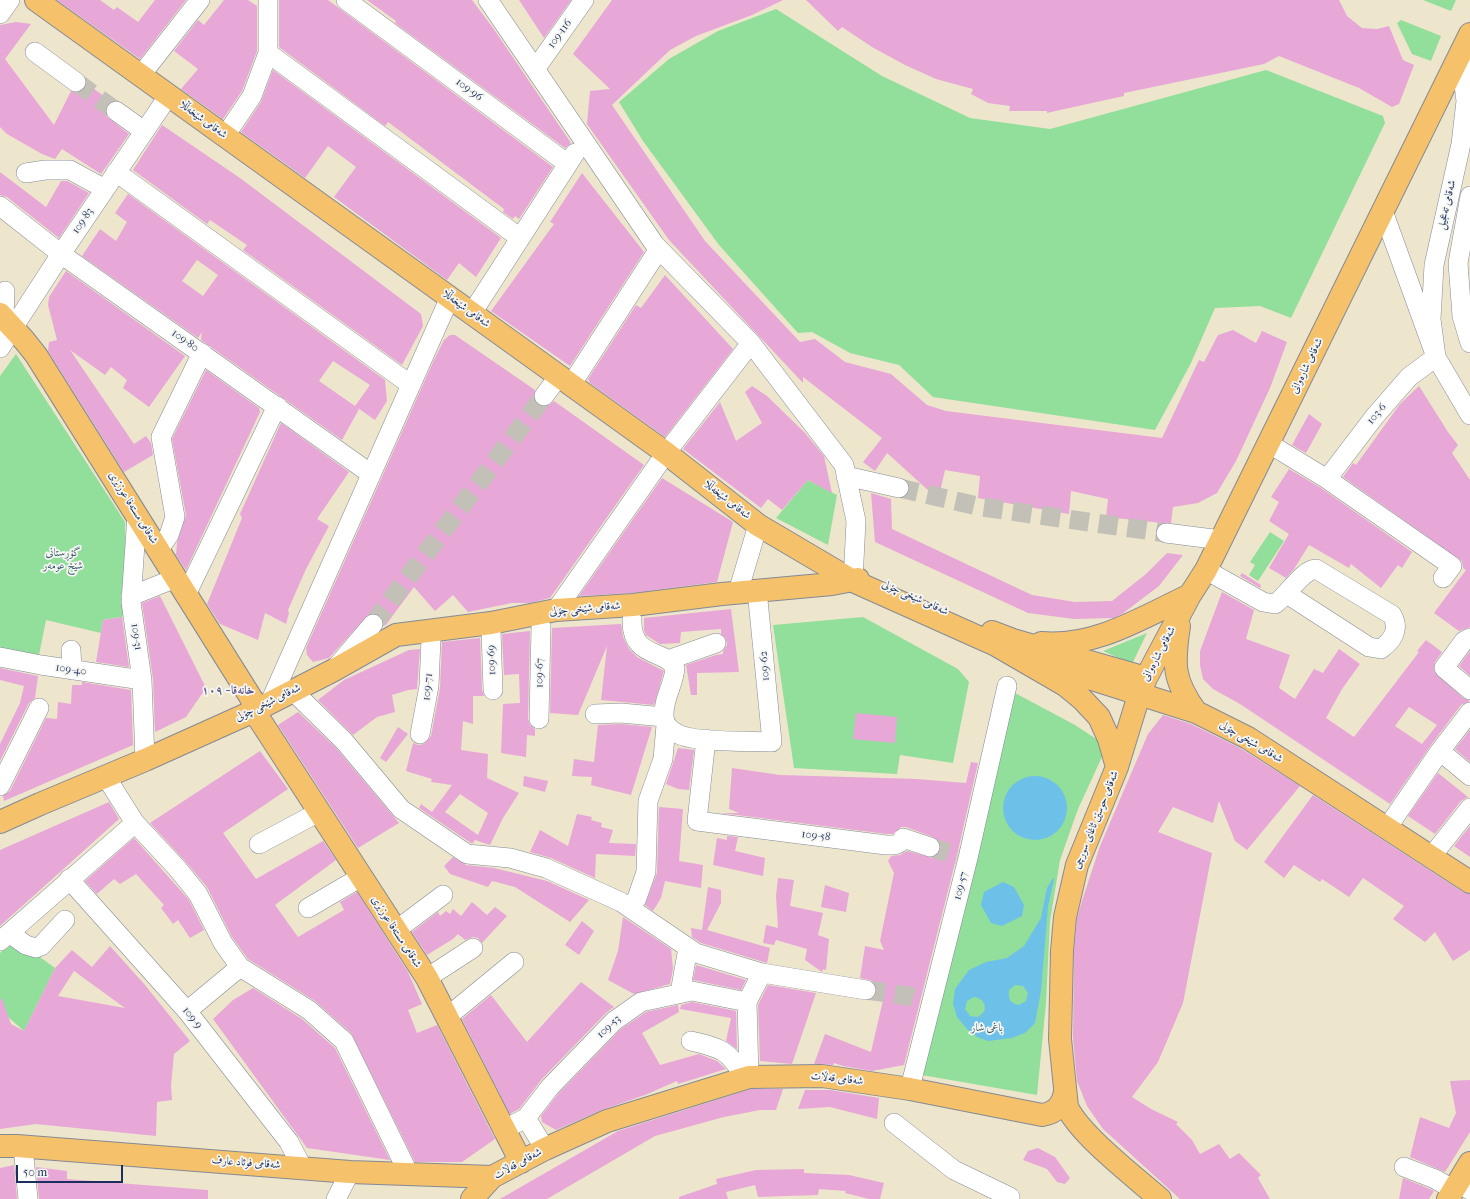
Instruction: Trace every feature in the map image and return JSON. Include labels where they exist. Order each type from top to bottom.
[{"type":"main road","name":"شەقامی شێخەڵڵا","points":[[36,0],[666,453],[758,525],[853,581],[996,645],[1011,647]]},
{"type":"main road","name":"شەقامی شارەوانی","points":[[1142,687],[1186,603],[1206,570],[1470,34]]},
{"type":"main road","name":"شەقامی مستەفا عوزێری","points":[[6,320],[36,356],[181,586],[261,707],[319,812],[427,978],[503,1130],[521,1162]]},
{"type":"main road","name":"شەقامی شێخی چۆلی","points":[[0,822],[145,760],[261,707],[334,670],[396,635],[491,623],[556,610],[633,605],[747,591],[853,581]]},
{"type":"main road","points":[[1011,647],[1081,640],[1112,632],[1186,603]]},
{"type":"main road","points":[[1186,603],[1176,646],[1175,659],[1178,682],[1183,694],[1196,712]]},
{"type":"main road","name":"شەقامی شێخی چۆلی","points":[[1011,647],[1142,687],[1248,738],[1470,882]]},
{"type":"main road","points":[[1011,647],[1065,685],[1100,717],[1109,739],[1117,767]]},
{"type":"main road","name":"شەقامی حوسێن ئاغای سورچی","points":[[1064,1090],[1060,1039],[1062,951],[1065,917],[1077,865],[1117,767],[1142,687]]},
{"type":"main road","name":"شەقامی قەڵات","points":[[472,1199],[492,1177],[545,1149],[607,1121],[747,1077],[822,1076],[910,1089],[1042,1115],[1051,1113],[1059,1107],[1063,1099],[1064,1090]]},
{"type":"main road","points":[[1064,1090],[1067,1107],[1072,1116],[1097,1143],[1160,1199]]},
{"type":"main road","name":"شەقامی فوئاد عارف","points":[[0,1146],[23,1146],[350,1172],[492,1177]]},
{"type":"main road","points":[[1458,1190],[1470,1163]]},
{"type":"street","points":[[0,14],[10,0]]},
{"type":"street","points":[[141,75],[200,0]]},
{"type":"street","points":[[225,136],[252,96],[268,53],[268,0]]},
{"type":"street","name":"109-96","points":[[346,0],[568,164]]},
{"type":"street","points":[[488,0],[536,68],[659,250],[751,343],[844,465],[856,521],[853,581]]},
{"type":"street","name":"109-116","points":[[536,68],[584,0]]},
{"type":"street","points":[[35,52],[76,82]]},
{"type":"street","points":[[268,53],[520,238]]},
{"type":"street","name":"شەقامی تەعجیل","points":[[1436,357],[1431,319],[1434,265],[1466,133],[1466,101],[1460,53]]},
{"type":"street","name":"109-83","points":[[0,348],[6,320],[61,254],[169,95]]},
{"type":"street","points":[[116,111],[144,131]]},
{"type":"street","points":[[472,313],[584,141]]},
{"type":"street","points":[[26,174],[45,170],[70,170],[104,189]]},
{"type":"street","points":[[116,172],[411,385]]},
{"type":"street","points":[[1470,196],[1458,263],[1466,293],[1462,316],[1470,343]]},
{"type":"street","name":"109-80","points":[[0,206],[61,254],[371,474]]},
{"type":"street","name":"شەقامی تەعجیل","points":[[1383,211],[1436,357],[1470,415]]},
{"type":"street","points":[[544,396],[565,380],[659,250]]},
{"type":"street","points":[[5,291],[6,320]]},
{"type":"street","points":[[261,707],[371,474],[450,297]]},
{"type":"street","points":[[556,610],[666,453],[751,343]]},
{"type":"street","points":[[159,549],[169,535],[175,517],[161,437],[202,353]]},
{"type":"street","name":"103-6","points":[[1327,479],[1375,416],[1409,377],[1436,357]]},
{"type":"street","points":[[131,596],[181,586],[277,406]]},
{"type":"street","points":[[1268,443],[1327,479],[1452,566],[1443,578]]},
{"type":"street","points":[[846,476],[899,488]]},
{"type":"street","name":"109-31","points":[[137,515],[131,596],[142,680],[145,760]]},
{"type":"street","name":"109-62","points":[[706,739],[772,742],[747,591],[758,525]]},
{"type":"street","points":[[1166,533],[1221,540]]},
{"type":"street","points":[[1206,570],[1263,602],[1275,604],[1287,594],[1310,569],[1316,569],[1392,615],[1396,621],[1396,629],[1392,642],[1381,649],[1369,647],[1287,594]]},
{"type":"street","points":[[630,908],[637,898],[646,872],[648,801],[663,759],[666,696],[675,668],[668,660],[652,654],[642,646],[632,630],[632,620]]},
{"type":"street","points":[[334,670],[373,624]]},
{"type":"street","name":"109-67","points":[[539,719],[542,627]]},
{"type":"street","name":"109-69","points":[[491,630],[493,690]]},
{"type":"street","points":[[1470,638],[1464,641],[1444,668],[1470,690]]},
{"type":"street","name":"109-71","points":[[420,734],[429,686],[431,639]]},
{"type":"street","points":[[668,660],[716,643]]},
{"type":"street","points":[[71,650],[72,670]]},
{"type":"street","name":"109-40","points":[[0,657],[72,670],[142,680]]},
{"type":"street","name":"109-57","points":[[911,1084],[926,1003],[1007,686]]},
{"type":"street","points":[[293,691],[344,741],[401,810],[467,854],[510,858],[546,868],[621,902],[696,953],[762,972],[866,990]]},
{"type":"street","points":[[0,786],[39,708]]},
{"type":"street","points":[[1387,828],[1440,751],[1470,712]]},
{"type":"street","points":[[595,714],[621,713],[665,721],[678,734],[706,739]]},
{"type":"street","name":"109-58","points":[[706,739],[697,820],[886,845],[896,845],[901,842],[903,838],[930,847]]},
{"type":"street","points":[[1440,751],[1470,776]]},
{"type":"street","points":[[106,777],[135,822],[177,868],[198,894],[224,943],[240,967],[309,1010],[344,1041],[405,1166]]},
{"type":"street","points":[[1431,857],[1470,808]]},
{"type":"street","points":[[259,844],[319,812]]},
{"type":"street","points":[[65,920],[41,946],[36,948],[3,936],[135,822]]},
{"type":"street","points":[[308,908],[361,877]]},
{"type":"street","name":"109-9","points":[[69,879],[187,1011],[289,1142],[302,1167]]},
{"type":"street","points":[[395,931],[443,895]]},
{"type":"street","points":[[427,978],[473,948]]},
{"type":"street","points":[[680,993],[688,948]]},
{"type":"street","points":[[447,1017],[514,962]]},
{"type":"street","points":[[187,1011],[240,967]]},
{"type":"street","points":[[747,1077],[747,1002],[762,972]]},
{"type":"street","name":"109-53","points":[[503,1130],[526,1118],[550,1087],[614,1021],[641,1002],[680,993],[692,992],[747,1002]]},
{"type":"street","points":[[691,1041],[718,1048],[728,1054],[747,1077]]},
{"type":"street","points":[[526,1118],[545,1149]]},
{"type":"street","points":[[894,1123],[954,1170],[1013,1198]]},
{"type":"street","points":[[23,1146],[28,1199]]},
{"type":"street","points":[[1404,1167],[1458,1190]]},
{"type":"street","points":[[336,1199],[350,1172]]},
{"type":"green space","points":[[1423,0],[1456,0],[1451,11]]},
{"type":"green space","points":[[776,9],[882,76],[970,118],[1050,129],[1266,70],[1383,116],[1385,123],[1291,318],[1260,306],[1215,308],[1191,363],[1155,430],[933,397],[899,365],[850,353],[812,332],[798,333],[719,245],[643,141],[619,102],[669,59],[718,31]]},
{"type":"green space","points":[[1401,20],[1441,36],[1431,61],[1412,54],[1397,23]]},
{"type":"green space","name":"گۆڕستانی شێخ عومەر","points":[[16,354],[125,522],[127,616],[103,620],[101,633],[46,620],[39,655],[0,649],[0,376]]},
{"type":"green space","points":[[808,480],[837,495],[828,545],[776,518]]},
{"type":"green space","points":[[1270,532],[1284,541],[1258,581],[1249,575],[1255,565],[1250,562]]},
{"type":"green space","points":[[863,617],[958,669],[969,682],[953,763],[900,755],[897,774],[794,768],[773,625]]},
{"type":"green space","points":[[1147,633],[1132,664],[1103,651]]},
{"type":"green space","name":"باغی شار","points":[[1015,693],[1075,725],[1107,746],[1078,809],[1060,860],[1050,921],[1046,1003],[1037,1095],[916,1074]]},
{"type":"green space","points":[[15,939],[55,968],[24,1031],[0,1010],[0,953]]},
{"type":"water","points":[[1029,776],[1041,776],[1058,785],[1065,796],[1067,808],[1065,820],[1058,831],[1041,840],[1029,840],[1017,835],[1008,826],[1003,814],[1003,802],[1008,790],[1017,781]]},
{"type":"water","points":[[1053,878],[1048,906],[1041,991],[1035,1023],[1025,1033],[1012,1038],[988,1041],[977,1037],[968,1030],[957,1017],[953,1004],[955,989],[969,970],[986,962],[1007,958],[1024,946],[1041,918],[1047,888]],"holes":[[[1015,985],[1023,986],[1028,993],[1026,1001],[1019,1005],[1012,1002],[1009,996],[1009,990]],[[974,997],[981,1000],[985,1006],[984,1012],[978,1017],[970,1016],[965,1009],[967,1001]]]},
{"type":"water","points":[[1003,882],[1014,887],[1024,905],[1022,916],[1002,926],[991,923],[981,905],[984,892]]},
{"type":"building","points":[[57,0],[100,0],[114,10],[117,7],[138,22],[155,0],[186,0],[140,59]]},
{"type":"building","points":[[224,0],[248,0],[257,6],[257,51],[242,91],[223,119],[181,89],[198,69],[174,51],[198,20],[204,25]]},
{"type":"building","points":[[279,0],[328,0],[553,167],[519,219],[515,216],[513,219],[503,212],[504,209],[388,122],[385,126],[279,47]]},
{"type":"building","points":[[367,0],[472,0],[493,28],[571,143],[565,148],[395,23],[396,21]]},
{"type":"building","points":[[519,0],[571,0],[544,38]]},
{"type":"building","points":[[612,0],[783,0],[752,15],[696,36],[670,50],[612,105],[705,241],[800,342],[815,339],[845,362],[891,374],[927,405],[946,411],[1162,438],[1199,360],[1204,362],[1218,335],[1233,330],[1256,343],[1262,331],[1287,342],[1270,388],[1236,461],[1217,493],[1198,503],[1173,507],[1171,523],[1162,523],[1106,517],[1108,499],[1071,491],[1069,514],[978,498],[980,476],[945,470],[940,492],[929,491],[887,453],[875,471],[863,462],[882,438],[803,377],[803,383],[669,240],[587,124],[590,91],[610,89],[573,54]]},
{"type":"building","points":[[806,0],[1339,0],[1347,16],[1362,28],[1377,29],[1389,26],[1403,60],[1414,65],[1399,104],[1392,107],[1359,88],[1279,56],[1264,64],[1124,93],[1124,96],[1047,113],[1047,111],[1009,111],[1010,106],[988,103],[971,94],[973,89],[936,79],[905,65],[872,47],[842,27],[838,31]]},
{"type":"building","points":[[16,22],[31,24],[5,59],[54,125],[71,91],[81,92],[87,84],[111,101],[105,110],[106,116],[129,134],[101,174],[62,149],[55,159],[42,154],[7,134],[0,127],[0,25]]},
{"type":"building","points":[[273,70],[501,238],[476,277],[459,263],[447,280],[334,197],[356,167],[328,146],[305,178],[241,132],[261,102]]},
{"type":"building","points":[[162,125],[240,178],[421,314],[423,326],[402,365],[243,250],[247,245],[210,220],[207,224],[133,170]]},
{"type":"building","points":[[0,172],[46,207],[61,181],[67,181],[89,193],[59,238],[7,197],[0,195]]},
{"type":"building","points":[[582,173],[644,252],[570,366],[491,311],[554,224],[550,222]]},
{"type":"building","points":[[128,194],[385,380],[387,401],[375,420],[355,406],[359,409],[342,440],[201,340],[202,332],[198,338],[82,256],[100,229],[116,241],[127,222],[115,213]],"holes":[[[197,260],[218,275],[203,296],[182,281]],[[333,361],[370,385],[355,406],[319,381]]]},
{"type":"building","points":[[66,271],[185,356],[149,407],[123,388],[127,380],[111,367],[105,375],[70,350],[134,444],[146,436],[151,443],[153,455],[124,472],[48,351],[49,342],[57,340],[48,305],[49,297]]},
{"type":"building","points":[[665,275],[733,349],[665,437],[590,383],[588,379],[636,305],[641,308]]},
{"type":"building","points":[[450,335],[455,335],[535,390],[534,400],[538,405],[548,406],[554,401],[644,465],[550,598],[530,603],[512,603],[468,612],[453,595],[435,611],[414,587],[385,626],[380,615],[375,613],[369,614],[329,658],[313,662],[307,655],[306,648],[433,362],[444,340]]},
{"type":"building","points":[[206,370],[259,408],[260,412],[186,570],[176,555],[177,543],[186,515],[172,439]]},
{"type":"building","points":[[752,386],[767,396],[805,433],[824,456],[832,493],[808,480],[782,510],[768,499],[761,508],[683,449],[720,402],[736,441],[762,423],[745,392]]},
{"type":"building","points":[[1419,386],[1458,445],[1452,453],[1470,480],[1470,627],[1459,631],[1434,613],[1466,570],[1463,568],[1462,561],[1343,477],[1353,463],[1356,465],[1400,404]]},
{"type":"building","points":[[1309,414],[1322,424],[1306,453],[1292,445]]},
{"type":"building","points":[[281,423],[349,472],[317,519],[329,526],[306,569],[288,610],[289,613],[286,624],[265,613],[258,640],[220,624],[207,604],[242,518],[240,514]]},
{"type":"building","points":[[1289,469],[1321,488],[1412,552],[1402,568],[1398,565],[1381,588],[1351,564],[1349,568],[1309,545],[1294,569],[1286,578],[1269,568],[1289,534],[1269,521],[1279,502],[1271,497]]},
{"type":"building","points":[[662,478],[733,522],[717,582],[632,593],[579,596]]},
{"type":"building","points":[[871,493],[891,499],[892,529],[1032,595],[1075,602],[1112,601],[1146,574],[1167,553],[1183,555],[1159,586],[1122,614],[1114,618],[1074,619],[1028,613],[875,542]]},
{"type":"building","points":[[1242,573],[1261,585],[1260,588],[1240,576]]},
{"type":"building","points":[[1222,592],[1254,610],[1246,639],[1290,655],[1279,688],[1295,699],[1314,669],[1323,673],[1339,649],[1360,664],[1342,689],[1326,718],[1354,737],[1419,652],[1417,651],[1426,640],[1442,652],[1435,662],[1434,672],[1463,698],[1470,701],[1461,705],[1390,804],[1240,704],[1213,689],[1203,679],[1200,665],[1200,651]],"holes":[[[1409,707],[1437,725],[1422,744],[1395,726]]]},
{"type":"building","points":[[160,596],[206,688],[186,717],[155,732],[153,679],[142,603]]},
{"type":"building","points":[[731,609],[739,672],[697,673],[697,695],[691,695],[686,665],[723,654],[723,651],[727,645],[726,640],[721,634],[721,629],[681,632],[680,643],[660,644],[646,635],[644,630],[644,618]]},
{"type":"building","points":[[122,617],[129,667],[96,662],[103,620]]},
{"type":"building","points":[[621,624],[623,637],[629,649],[637,657],[664,671],[654,705],[601,700],[607,646],[578,715],[550,713],[552,628]]},
{"type":"building","points":[[530,631],[528,719],[530,725],[535,729],[535,736],[527,735],[526,757],[501,753],[503,704],[520,703],[519,674],[504,675],[502,634]]},
{"type":"building","points":[[480,638],[482,690],[484,696],[473,696],[473,724],[463,721],[461,750],[488,754],[487,778],[519,793],[503,818],[490,845],[475,840],[478,835],[473,843],[471,843],[419,808],[421,804],[432,812],[452,785],[431,782],[432,779],[406,771],[413,743],[418,745],[424,744],[431,736],[440,688],[442,642]],"holes":[[[460,794],[488,813],[478,835],[445,812]]]},
{"type":"building","points":[[420,649],[417,689],[392,695],[395,712],[377,717],[353,735],[318,700],[344,680],[409,650]]},
{"type":"building","points":[[1470,651],[1470,676],[1459,666]]},
{"type":"building","points":[[0,668],[38,676],[35,698],[29,703],[0,761],[0,744],[20,703],[24,686],[0,680]]},
{"type":"building","points":[[82,682],[131,690],[133,745],[4,801],[3,796],[10,791],[46,718],[57,719],[58,702],[71,704],[72,685],[82,685]]},
{"type":"building","points":[[298,712],[336,748],[399,823],[358,848],[278,725]]},
{"type":"building","points":[[856,713],[897,717],[895,743],[853,739]]},
{"type":"building","points":[[1163,715],[1191,724],[1240,748],[1300,786],[1247,850],[1235,841],[1219,801],[1213,823],[1173,807],[1158,832],[1212,853],[1183,1003],[1158,1062],[1132,1097],[1151,1109],[1178,1122],[1176,1124],[1192,1140],[1200,1154],[1219,1144],[1230,1159],[1239,1153],[1261,1175],[1258,1178],[1270,1199],[1180,1199],[1103,1129],[1087,1106],[1077,1081],[1073,1038],[1074,952],[1077,919],[1100,846],[1148,734]]},
{"type":"building","points":[[621,724],[652,727],[631,795],[591,785],[592,777],[572,776],[574,759],[594,762],[598,725]]},
{"type":"building","points":[[398,727],[408,734],[386,762],[380,758]]},
{"type":"building","points":[[1470,730],[1470,762],[1455,749]]},
{"type":"building","points":[[678,748],[694,750],[689,790],[678,789],[666,784]]},
{"type":"building","points":[[260,751],[288,789],[223,833],[256,879],[323,841],[336,860],[275,905],[298,937],[344,910],[340,902],[357,892],[408,972],[422,1004],[408,1010],[417,1033],[437,1025],[495,1139],[462,1162],[415,1162],[351,1033],[315,1001],[248,959],[232,937],[207,887],[150,823]]},
{"type":"building","points":[[971,762],[978,763],[957,855],[904,1065],[872,1071],[834,1063],[833,1065],[814,1064],[825,1034],[871,1052],[884,996],[875,995],[876,986],[873,981],[860,978],[865,946],[884,950],[880,941],[894,873],[888,861],[891,856],[900,855],[907,851],[933,858],[940,851],[941,844],[933,837],[906,827],[901,827],[893,834],[887,834],[721,813],[739,813],[729,809],[732,768],[780,775],[917,779],[966,783]]},
{"type":"building","points":[[1438,773],[1468,797],[1461,801],[1435,834],[1408,816]]},
{"type":"building","points":[[524,776],[548,781],[545,792],[523,786]]},
{"type":"building","points":[[1313,795],[1463,892],[1470,894],[1470,950],[1453,961],[1435,932],[1425,942],[1393,919],[1404,906],[1363,878],[1349,897],[1322,879],[1320,882],[1294,865],[1284,878],[1264,862]]},
{"type":"building","points":[[109,802],[119,819],[0,926],[0,850]]},
{"type":"building","points":[[659,807],[683,809],[679,861],[703,865],[701,888],[665,881],[661,898],[653,911],[645,905],[657,873]]},
{"type":"building","points":[[577,814],[592,817],[591,820],[602,823],[601,827],[613,830],[609,843],[636,844],[635,856],[596,854],[595,878],[551,858],[530,852],[540,830],[568,846]]},
{"type":"building","points":[[1470,826],[1470,857],[1454,846]]},
{"type":"building","points":[[727,836],[738,837],[735,851],[765,858],[763,876],[713,865],[717,838],[727,840]]},
{"type":"building","points":[[134,838],[189,900],[204,930],[190,938],[178,920],[173,924],[161,908],[164,905],[136,874],[120,884],[114,879],[97,894],[85,881]]},
{"type":"building","points":[[453,857],[466,865],[494,868],[547,881],[589,900],[570,922],[515,887],[492,881],[488,887],[450,874],[444,866]]},
{"type":"building","points":[[778,878],[794,880],[790,906],[823,913],[818,935],[829,939],[826,970],[823,969],[822,972],[805,960],[807,949],[776,940],[774,945],[763,943],[766,925],[778,928],[776,896]]},
{"type":"building","points":[[825,885],[849,893],[846,912],[821,907]]},
{"type":"building","points":[[708,887],[721,890],[721,903],[707,930],[770,948],[767,963],[701,943],[692,937],[691,928],[702,930]]},
{"type":"building","points":[[472,902],[487,915],[495,907],[507,916],[482,943],[478,938],[473,937],[465,940],[458,934],[453,939],[427,955],[412,932],[438,912],[440,916],[446,911],[450,914],[453,909],[461,916]]},
{"type":"building","points":[[623,917],[671,949],[673,969],[670,984],[634,994],[608,980],[618,951]]},
{"type":"building","points":[[582,921],[594,931],[579,955],[565,945]]},
{"type":"building","points":[[110,946],[145,985],[190,1041],[174,1054],[171,1085],[172,1100],[157,1102],[156,1136],[36,1124],[0,1129],[0,999],[2,999],[11,1024],[24,1031],[55,968],[72,950],[92,967]],"holes":[[[74,971],[125,1008],[58,996]]]},
{"type":"building","points":[[696,965],[746,980],[741,990],[693,980]]},
{"type":"building","points":[[581,982],[614,1007],[606,1013],[542,1079],[519,1109],[510,1114],[462,1019],[491,995],[527,1042]]},
{"type":"building","points":[[768,985],[816,993],[792,1064],[760,1061],[758,1005]]},
{"type":"building","points":[[253,988],[302,1019],[335,1048],[390,1160],[307,1148],[213,1019],[233,1000]]},
{"type":"building","points":[[692,1002],[736,1011],[737,1049],[726,1041],[731,1018],[680,1009],[681,1005]]},
{"type":"building","points":[[678,1005],[679,1012],[642,1033],[660,1065],[699,1054],[717,1061],[726,1069],[678,1084],[677,1081],[645,1095],[602,1110],[556,1130],[542,1122],[541,1116],[558,1094],[621,1029],[646,1012]]},
{"type":"building","points":[[1470,1080],[1470,1132],[1445,1172],[1410,1157],[1420,1117],[1449,1128],[1456,1113],[1450,1081]]},
{"type":"building","points":[[751,1089],[783,1089],[776,1110],[760,1110],[724,1117],[655,1136],[547,1199],[500,1199],[618,1131]]},
{"type":"building","points":[[805,1090],[830,1090],[879,1098],[877,1119],[830,1107],[798,1109]]},
{"type":"building","points":[[1038,1148],[1055,1157],[1070,1178],[1065,1184],[1057,1182],[1047,1169],[1023,1160],[1028,1151]]},
{"type":"building","points":[[14,1165],[17,1199],[0,1199],[0,1168]]},
{"type":"building","points":[[36,1167],[67,1171],[67,1179],[208,1190],[208,1199],[39,1199]]},
{"type":"building","points":[[804,1169],[804,1173],[849,1175],[884,1183],[880,1199],[869,1199],[845,1193],[846,1191],[819,1189],[818,1195],[758,1197],[755,1185],[726,1192],[728,1199],[679,1199],[679,1197],[717,1184],[716,1179],[756,1170]]},
{"type":"building","points":[[1403,1178],[1434,1191],[1429,1199],[1399,1199]]},
{"type":"tunnel","points":[[76,82],[116,111]]},
{"type":"tunnel","points":[[373,624],[544,396]]},
{"type":"tunnel","points":[[899,488],[982,507],[1166,533]]},
{"type":"tunnel","points":[[930,847],[958,856]]},
{"type":"tunnel","points":[[866,990],[908,996],[921,1000]]},
{"type":"district","name":"خانەقا - ١٠٩","points":[[228,691]]}]
